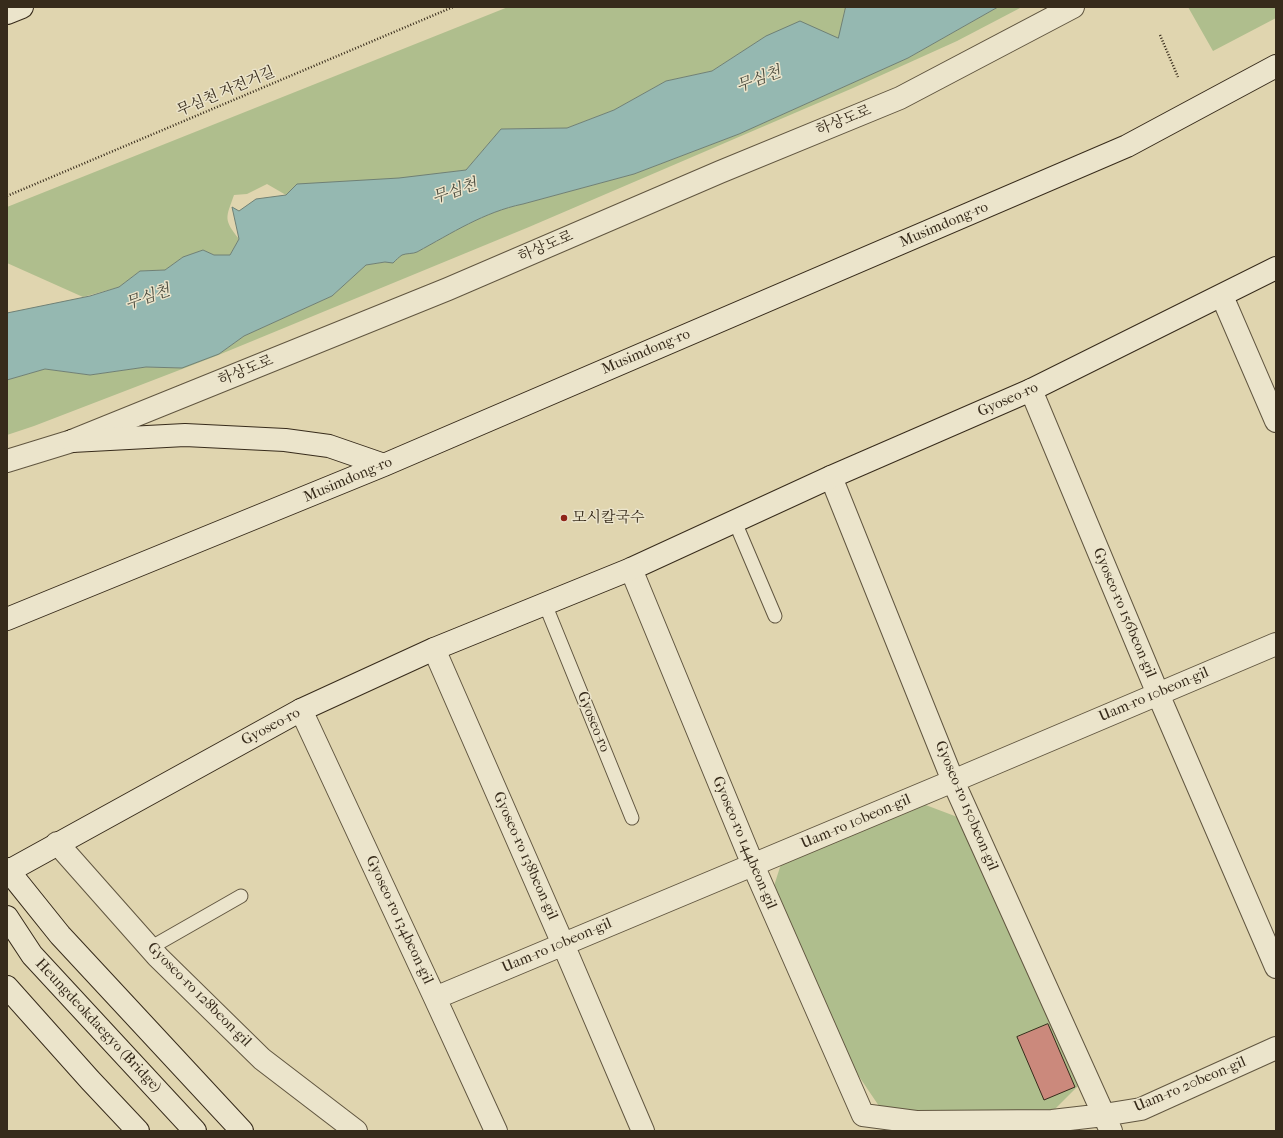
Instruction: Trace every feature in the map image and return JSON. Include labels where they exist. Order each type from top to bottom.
[{"type":"street","points":[[7,13],[22,7]]},
{"type":"street","name":"하상도로","points":[[7,461],[72,441],[448,289],[720,172],[900,98],[1073,7]]},
{"type":"street","name":"Musimdong-ro","points":[[7,619],[384,465],[1127,146],[1276,66]]},
{"type":"street","name":"Gyoseo-ro","points":[[7,871],[300,710],[434,649],[631,569],[831,477],[1031,390],[1276,268]]},
{"type":"street","points":[[1222,296],[1276,421]]},
{"type":"street","name":"Gyoseo-ro 156beon-gil","points":[[1031,390],[1158,694],[1276,967]]},
{"type":"street","points":[[72,441],[185,435],[284,440],[329,446],[384,465]]},
{"type":"street","name":"Gyoseo-ro 150beon-gil","points":[[831,477],[953,781],[1107,1123]]},
{"type":"street","name":"Gyoseo-ro 144beon-gil","points":[[631,569],[752,865],[860,1123]]},
{"type":"street","name":"Uam-ro 10beon-gil","points":[[435,998],[1276,644]]},
{"type":"street","name":"Gyoseo-ro 138beon-gil","points":[[434,649],[643,1131]]},
{"type":"street","name":"Gyoseo-ro 134beon-gil","points":[[300,710],[496,1131]]},
{"type":"street","name":"Gyoseo-ro 128beon-gil","points":[[57,843],[150,948],[262,1059],[356,1131]]},
{"type":"street","points":[[7,871],[60,935],[242,1131]]},
{"type":"street","name":"Heungdeokdaegyo (Bridge)","points":[[7,917],[32,955],[195,1131]]},
{"type":"street","points":[[7,987],[138,1131]]},
{"type":"street","name":"Uam-ro 20beon-gil","points":[[860,1123],[1052,1121],[1107,1123],[1276,1048]]},
{"type":"lane","points":[[735,522],[775,616]]},
{"type":"lane","name":"Gyoseo-ro","points":[[545,604],[632,818]]},
{"type":"lane","points":[[150,948],[241,896]]},
{"type":"path","name":"무심천 자전거길","points":[[7,196],[452,7]]},
{"type":"path","points":[[1160,35],[1178,77]]},
{"type":"green space","points":[[508,7],[846,7],[839,38],[766,36],[712,71],[666,81],[614,110],[567,128],[501,129],[466,170],[286,195],[267,184],[247,194],[234,195],[229,209],[228,222],[239,239],[230,255],[214,255],[203,250],[183,257],[165,270],[140,271],[119,287],[83,297],[7,263],[7,207]]},
{"type":"green space","points":[[998,7],[1022,7],[957,41],[853,88],[529,227],[216,356],[7,435],[7,380],[45,369],[90,375],[146,367],[182,368],[219,354],[244,336],[332,296],[366,265],[393,262],[404,254],[417,252],[468,224],[495,212],[634,174],[739,134],[908,58]]},
{"type":"green space","points":[[1188,7],[1276,7],[1276,18],[1213,51]]},
{"type":"green space","points":[[923,804],[960,818],[1078,1086],[1052,1112],[928,1112],[879,1106],[856,1072],[773,889],[781,864]]},
{"type":"water","name":"무심천","points":[[846,7],[998,7],[908,58],[739,134],[634,174],[495,212],[468,224],[417,252],[402,255],[393,263],[385,262],[366,265],[332,296],[244,336],[219,354],[182,368],[146,367],[90,375],[45,369],[7,380],[7,313],[90,296],[119,287],[140,271],[165,270],[183,257],[203,250],[214,255],[230,255],[239,239],[232,207],[239,211],[256,199],[286,195],[297,184],[399,178],[466,170],[501,129],[567,128],[614,110],[666,81],[712,71],[766,36],[800,21],[838,38]]},
{"type":"building","points":[[1048,1024],[1075,1087],[1044,1100],[1017,1037]]},
{"type":"place","name":"모시칼국수","points":[[564,518]]}]
